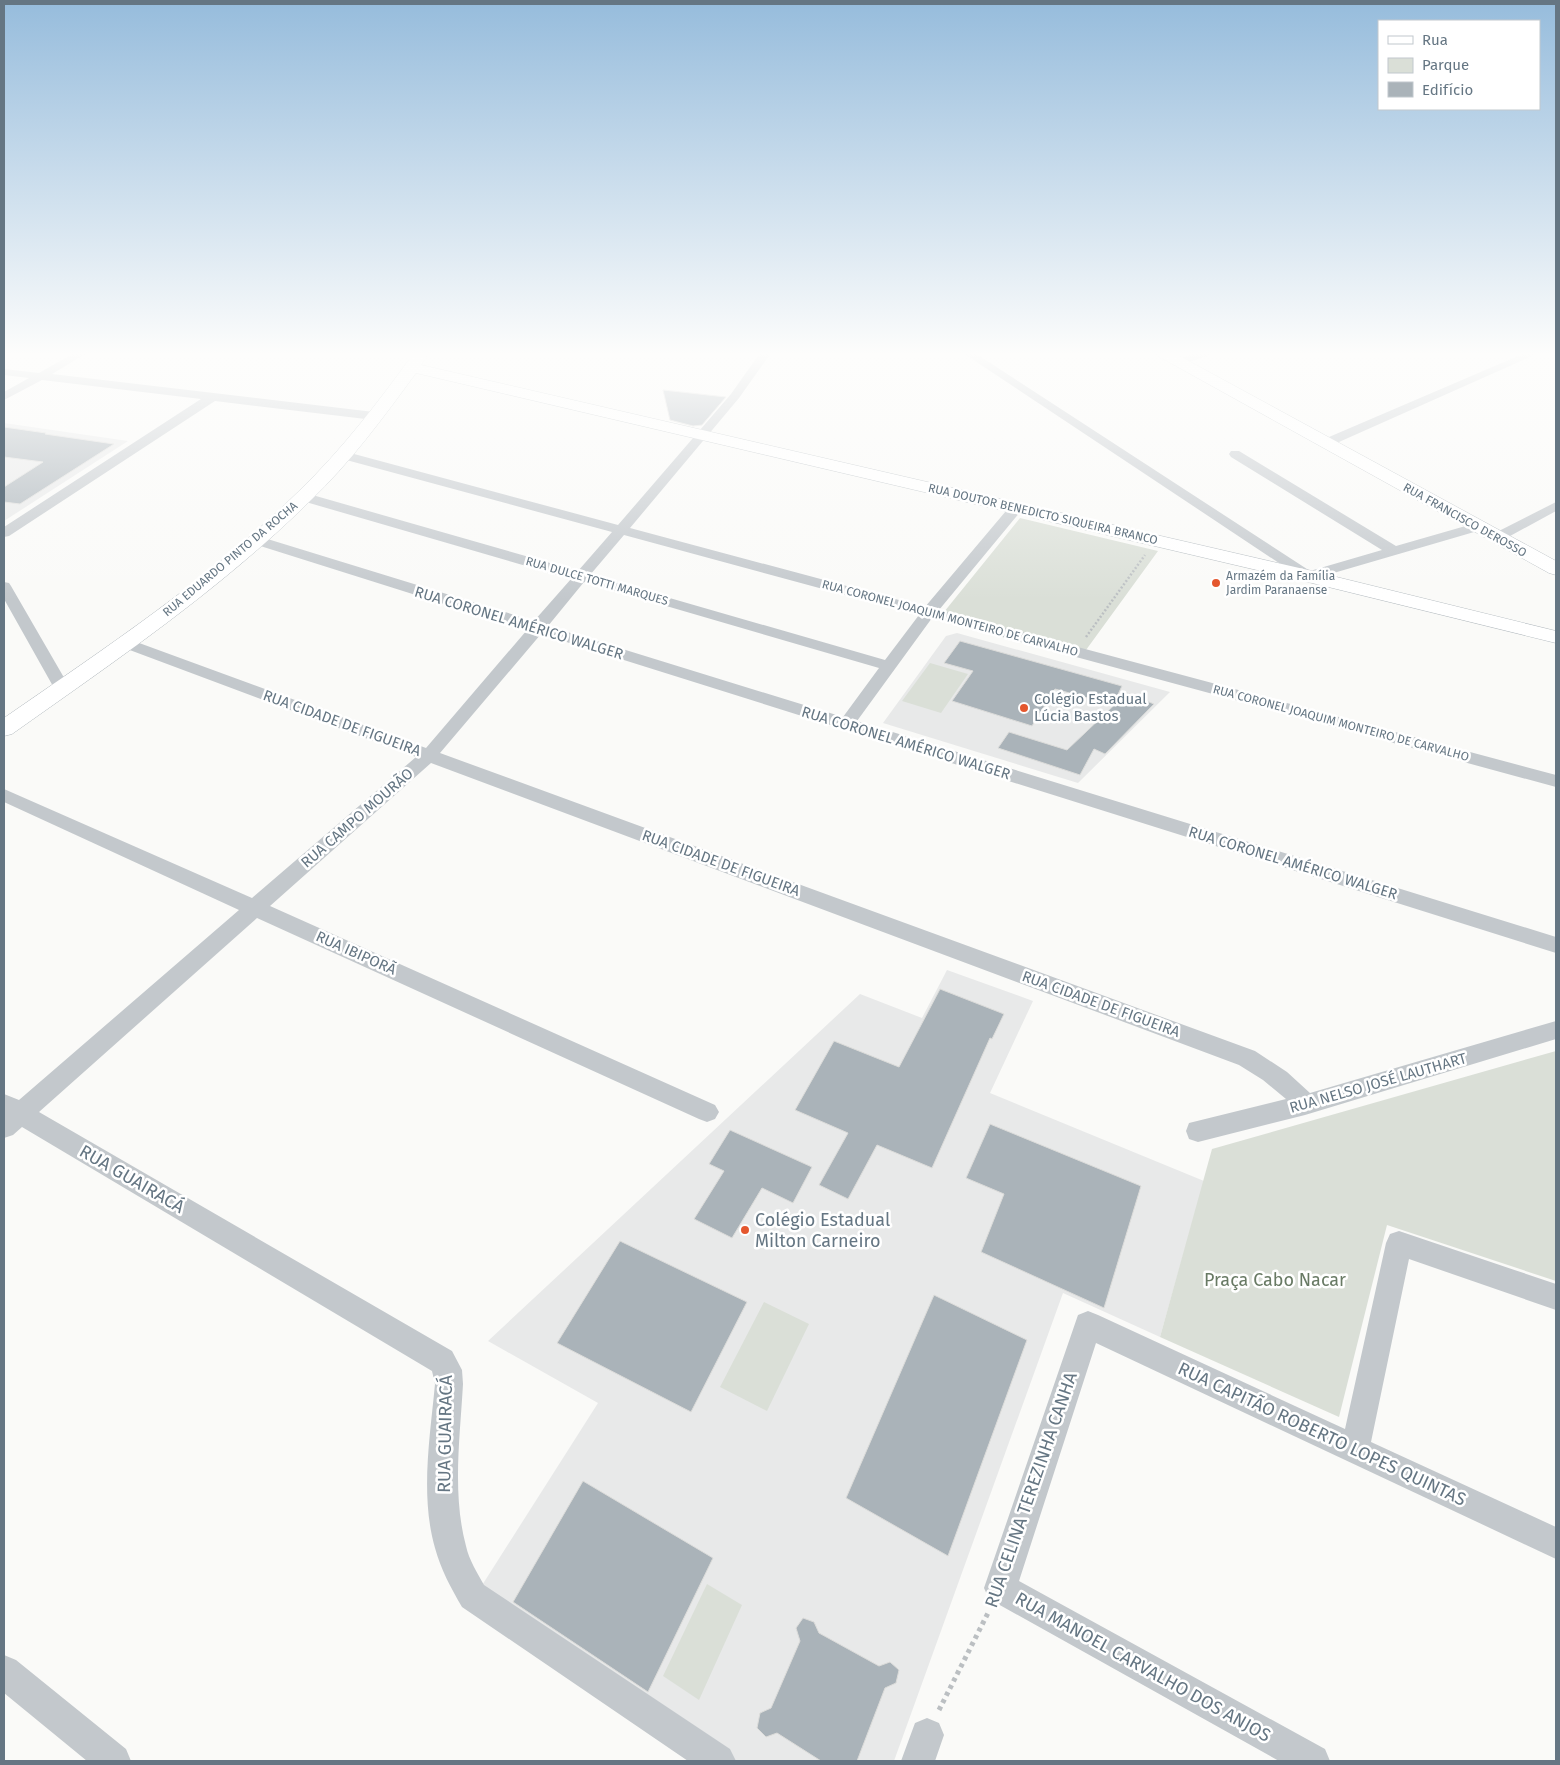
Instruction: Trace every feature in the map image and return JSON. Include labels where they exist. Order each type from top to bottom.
[{"type":"street","points":[[4,533],[153,435]]},
{"type":"street","name":"RUA EDUARDO PINTO DA ROCHA","points":[[4,729],[125,643],[256,540],[304,497],[359,435]]},
{"type":"street","name":"RUA CAMPO MOURÃO","points":[[9,1115],[255,908],[429,755],[702,435]]},
{"type":"street","name":"RUA DOUTOR BENEDICTO SIQUEIRA BRANCO","points":[[704,435],[1308,576],[1556,637]]},
{"type":"street","points":[[1094,435],[1308,576],[1476,527]]},
{"type":"street","name":"RUA FRANCISCO DEROSSO","points":[[1312,435],[1496,538],[1556,569]]},
{"type":"street","points":[[1326,443],[1344,435]]},
{"type":"street","points":[[1235,454],[1394,551]]},
{"type":"street","name":"RUA CORONEL JOAQUIM MONTEIRO DE CARVALHO","points":[[343,455],[1556,781]]},
{"type":"street","name":"RUA DULCE TOTTI MARQUES","points":[[304,497],[890,666]]},
{"type":"street","points":[[1496,538],[1556,506]]},
{"type":"street","points":[[846,724],[929,612],[1016,508]]},
{"type":"street","name":"RUA CORONEL AMÉRICO WALGER","points":[[256,540],[1556,945]]},
{"type":"street","points":[[4,588],[62,688]]},
{"type":"street","name":"RUA CIDADE DE FIGUEIRA","points":[[125,643],[1247,1058],[1271,1072],[1291,1087],[1305,1105]]},
{"type":"street","name":"RUA IBIPORÃ","points":[[4,795],[708,1112]]},
{"type":"street","name":"RUA NELSO JOSÉ LAUTHART","points":[[1198,1130],[1305,1105],[1556,1030]]},
{"type":"street","name":"RUA GUAIRACÁ","points":[[9,1115],[442,1361],[448,1370],[449,1384],[444,1501],[453,1560],[463,1582],[474,1596],[718,1761]]},
{"type":"street","points":[[1355,1450],[1399,1244],[1556,1297]]},
{"type":"street","name":"RUA CAPITÃO ROBERTO LOPES QUINTAS","points":[[1088,1325],[1556,1543]]},
{"type":"street","name":"RUA CELINA TEREZINHA CANHA","points":[[1000,1588],[1088,1325]]},
{"type":"street","name":"RUA MANOEL CARVALHO DOS ANJOS","points":[[1000,1588],[1313,1761]]},
{"type":"street","points":[[4,1672],[114,1761]]},
{"type":"path","points":[[1076,652],[1155,541]]},
{"type":"path","name":"RUA CELINA TEREZINHA CANHA","points":[[922,1748],[1000,1588]]},
{"type":"shaded area","points":[[4,435],[89,435],[128,441],[4,521]]},
{"type":"shaded area","name":"Colégio Estadual Lúcia Bastos","points":[[957,633],[1170,692],[1078,783],[883,723],[946,636]]},
{"type":"shaded area","points":[[947,970],[1033,1001],[990,1093],[1204,1181],[1160,1337],[1063,1293],[894,1761],[736,1761],[479,1590],[598,1403],[488,1341],[860,994],[922,1018]]},
{"type":"green space","points":[[1020,518],[1158,551],[1086,650],[944,612]]},
{"type":"green space","points":[[930,663],[968,674],[941,713],[902,701]]},
{"type":"green space","name":"Praça Cabo Nacar","points":[[1556,1051],[1556,1281],[1387,1225],[1339,1417],[1160,1337],[1212,1149]]},
{"type":"green space","points":[[764,1302],[809,1324],[767,1411],[720,1387]]},
{"type":"green space","points":[[707,1584],[742,1605],[699,1700],[663,1676]]},
{"type":"building","points":[[4,435],[54,435],[114,444],[20,504],[4,502],[4,487],[43,462],[4,457]]},
{"type":"building","points":[[960,641],[1122,686],[1113,705],[1055,689],[1032,726],[952,701],[973,671],[944,663]]},
{"type":"building","points":[[1127,693],[1154,704],[1105,754],[1094,749],[1080,775],[998,748],[1009,732],[1067,750]]},
{"type":"building","points":[[940,989],[1004,1014],[992,1039],[990,1038],[932,1168],[877,1145],[848,1199],[819,1185],[848,1133],[795,1110],[834,1041],[899,1067]]},
{"type":"building","points":[[990,1124],[1141,1186],[1104,1308],[981,1252],[1004,1194],[966,1178]]},
{"type":"building","points":[[730,1130],[812,1167],[793,1203],[762,1188],[732,1238],[694,1219],[724,1171],[709,1164]]},
{"type":"building","points":[[620,1241],[747,1302],[691,1412],[557,1343]]},
{"type":"building","points":[[934,1295],[1027,1340],[948,1556],[846,1498]]},
{"type":"building","points":[[583,1481],[713,1558],[648,1692],[513,1602]]},
{"type":"building","points":[[803,1618],[814,1622],[819,1633],[879,1666],[890,1662],[899,1670],[896,1683],[885,1688],[857,1761],[821,1761],[777,1733],[766,1737],[757,1728],[760,1713],[771,1708],[800,1641],[796,1628]]},
{"type":"place","name":"Armazém da Família Jardim Paranaense","points":[[1216,583]]},
{"type":"place","name":"Colégio Estadual Lúcia Bastos","points":[[1024,708]]},
{"type":"place","name":"Colégio Estadual Milton Carneiro","points":[[745,1230]]}]
